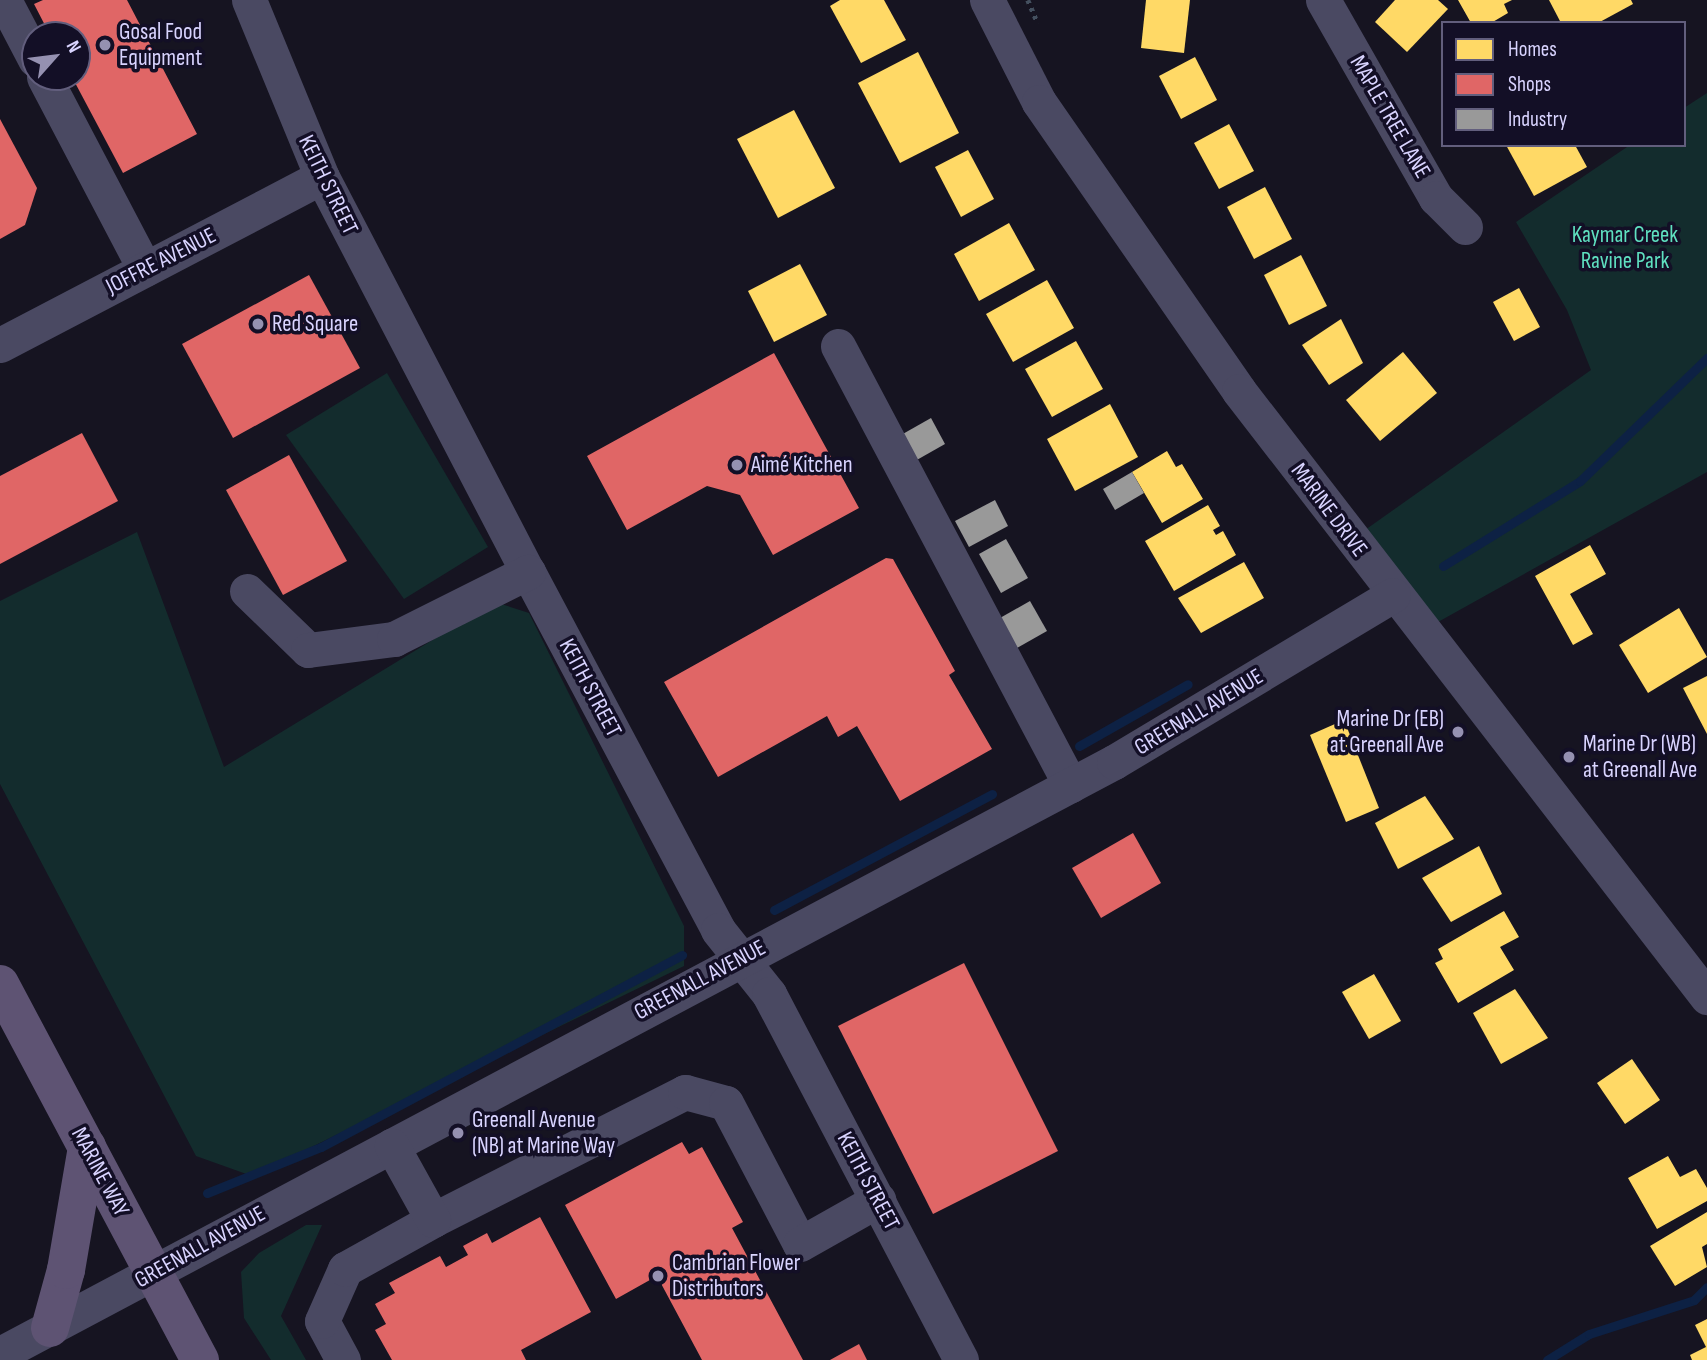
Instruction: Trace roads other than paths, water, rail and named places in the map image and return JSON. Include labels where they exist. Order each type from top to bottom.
[{"type":"main road","name":"MARINE WAY","points":[[0,984],[87,1147],[141,1280],[200,1360]]},
{"type":"main road","points":[[50,1328],[66,1270],[87,1147]]},
{"type":"street","points":[[4,0],[21,32]]},
{"type":"street","name":"KEITH STREET","points":[[249,0],[322,177],[528,572],[718,930],[769,994],[961,1360]]},
{"type":"street","name":"MARINE DRIVE","points":[[987,0],[1039,102],[1093,184],[1393,595],[1707,997]]},
{"type":"street","name":"MAPLE TREE LANE","points":[[1323,0],[1436,198],[1465,227]]},
{"type":"street","points":[[51,91],[145,269]]},
{"type":"street","name":"JOFFRE AVENUE","points":[[0,345],[322,177]]},
{"type":"street","points":[[838,346],[1070,785]]},
{"type":"street","points":[[247,591],[308,650],[394,639],[528,572]]},
{"type":"street","name":"GREENALL AVENUE","points":[[0,1354],[1070,785],[1393,595]]},
{"type":"street","points":[[343,1360],[322,1321],[345,1269],[433,1220],[685,1092],[726,1104],[800,1244],[878,1200]]},
{"type":"street","points":[[392,1146],[433,1220]]},
{"type":"waterway","points":[[1443,566],[1580,481],[1707,358]]},
{"type":"waterway","points":[[1079,746],[1188,684]]},
{"type":"waterway","points":[[774,910],[992,794]]},
{"type":"waterway","points":[[207,1193],[321,1147],[682,955]]},
{"type":"waterway","points":[[1547,1360],[1589,1334],[1694,1300],[1707,1287]]},
{"type":"place","name":"Gosal Food Equipment","points":[[105,45]]},
{"type":"place","name":"Red Square","points":[[258,324]]},
{"type":"place","name":"Aimé Kitchen","points":[[737,465]]},
{"type":"place","name":"Marine Dr (EB) at Greenall Ave","points":[[1458,732]]},
{"type":"place","name":"Marine Dr (WB) at Greenall Ave","points":[[1569,757]]},
{"type":"place","name":"Greenall Avenue (NB) at Marine Way","points":[[458,1133]]},
{"type":"place","name":"Cambrian Flower Distributors","points":[[658,1276]]},
{"type":"park label","name":"Kaymar Creek Ravine Park","points":[[1625,248]]}]
